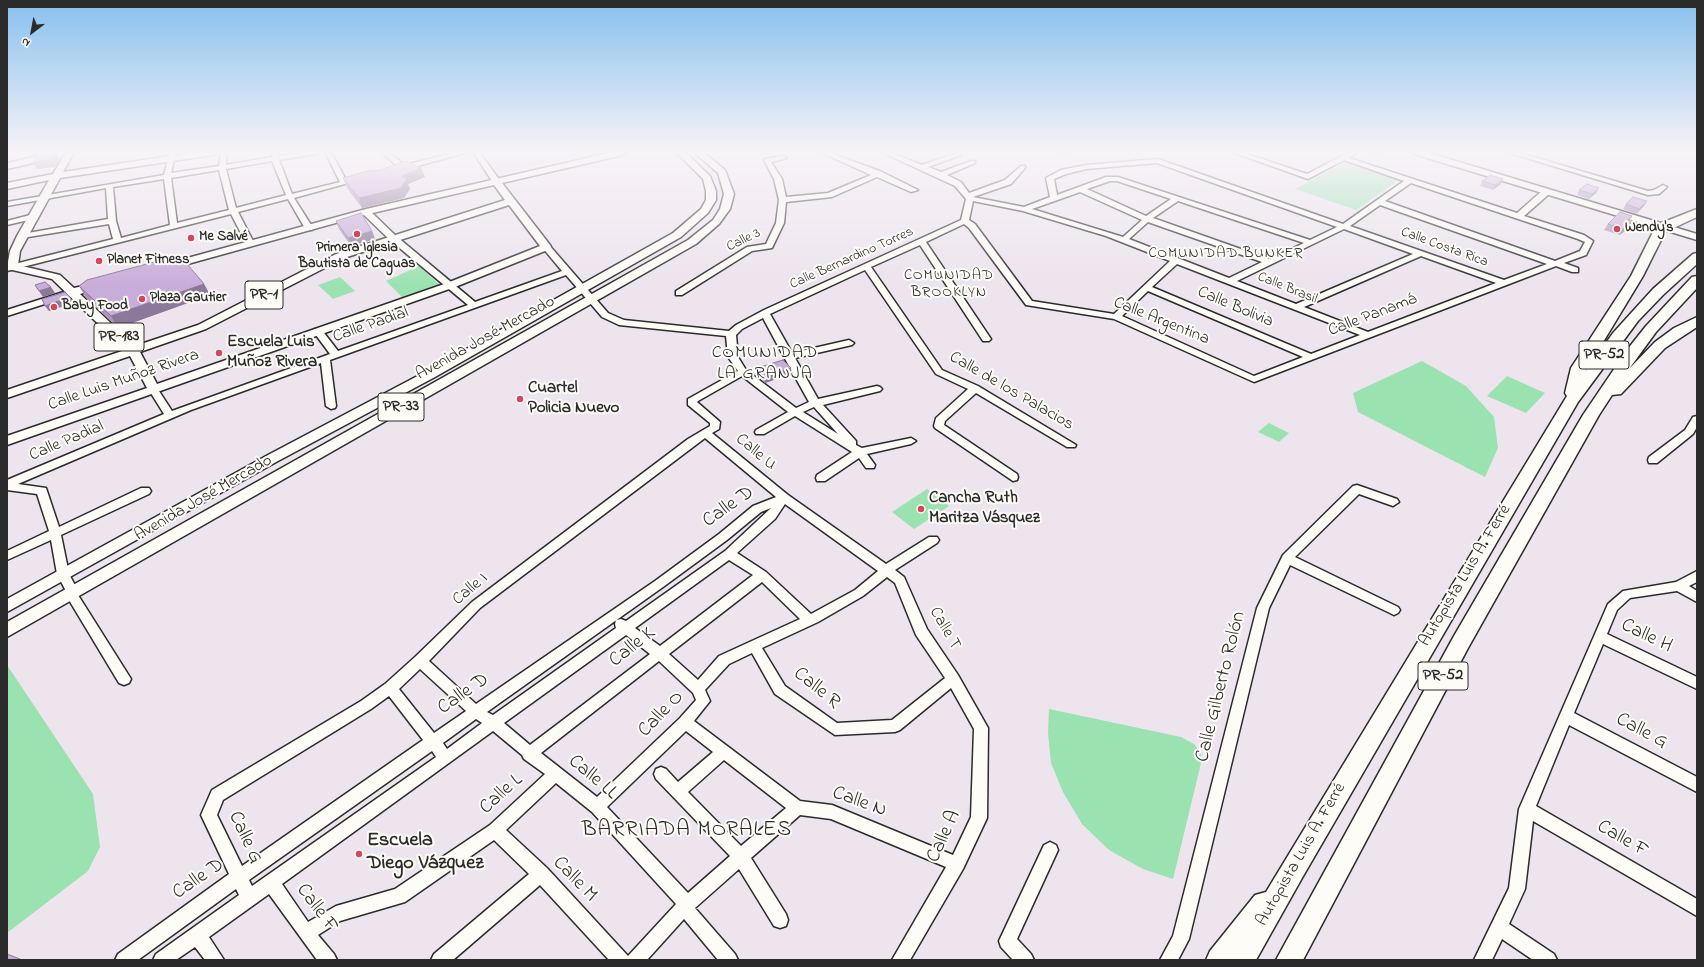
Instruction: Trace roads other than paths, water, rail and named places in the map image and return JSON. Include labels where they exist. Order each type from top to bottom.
[{"type":"highway","points":[[1571,401],[1578,368],[1637,276],[1661,229],[1697,213]]},
{"type":"highway","name":"Autopista Luis A. Ferré","points":[[1242,960],[1293,869],[1571,401],[1618,336],[1647,302],[1697,257]]},
{"type":"highway","name":"Autopista Luis A. Ferré","points":[[1296,954],[1461,642],[1591,415],[1632,353],[1651,328],[1697,280]]},
{"type":"highway","points":[[1591,415],[1660,345],[1679,331],[1697,322]]},
{"type":"highway","points":[[1219,960],[1293,869]]},
{"type":"main road","points":[[9,268],[22,236],[44,197]]},
{"type":"main road","points":[[158,269],[366,212],[431,197]]},
{"type":"main road","points":[[508,197],[546,247]]},
{"type":"main road","name":"Avenida José Mercado","points":[[7,606],[431,374],[678,235],[705,211],[711,197]]},
{"type":"main road","name":"Avenida José Mercado","points":[[7,630],[692,242],[716,222],[726,209],[728,197]]},
{"type":"main road","points":[[1559,197],[1661,229],[1697,238]]},
{"type":"main road","name":"PR-1","points":[[7,394],[134,352],[202,327],[340,256],[392,238],[511,201]]},
{"type":"main road","points":[[1661,229],[1697,242]]},
{"type":"main road","name":"Calle Luis Muñoz Rivera","points":[[7,441],[451,285],[546,247]]},
{"type":"main road","name":"PR-183","points":[[9,268],[56,277],[134,352],[154,390]]},
{"type":"main road","points":[[73,292],[112,282]]},
{"type":"street","points":[[7,204],[40,197]]},
{"type":"street","points":[[110,197],[112,221],[118,242]]},
{"type":"street","points":[[170,197],[174,227]]},
{"type":"street","points":[[230,197],[233,211],[250,243]]},
{"type":"street","points":[[9,268],[118,242],[289,197]]},
{"type":"street","points":[[290,197],[309,228]]},
{"type":"street","points":[[783,200],[809,197]]},
{"type":"street","points":[[1098,197],[1147,219],[1269,262]]},
{"type":"street","name":"Calle Costa Rica","points":[[1262,197],[1504,283]]},
{"type":"street","points":[[1230,281],[1345,226],[1386,197]]},
{"type":"street","points":[[1461,197],[1518,216],[1540,197]]},
{"type":"street","points":[[965,221],[969,198]]},
{"type":"street","name":"Calle Brasil","points":[[969,198],[1024,209],[1109,234],[1367,335]]},
{"type":"street","points":[[1024,209],[1054,198]]},
{"type":"street","points":[[1124,240],[1147,219],[1178,198],[1309,242]]},
{"type":"street","name":"Calle 3","points":[[679,293],[750,249],[769,246],[780,223],[783,200]]},
{"type":"street","points":[[1379,202],[1575,270]]},
{"type":"street","points":[[366,212],[392,238],[451,285],[474,306]]},
{"type":"street","points":[[7,224],[34,216]]},
{"type":"street","name":"Calle Panamá","points":[[1254,378],[1583,253],[1589,241],[1518,216]]},
{"type":"street","points":[[22,236],[112,221]]},
{"type":"street","name":"Calle Bernardino Torres","points":[[731,334],[739,327],[765,313],[965,221]]},
{"type":"street","name":"Calle Argentina","points":[[965,221],[972,226],[1029,303],[1116,317],[1254,378]]},
{"type":"street","points":[[922,241],[986,339]]},
{"type":"street","points":[[546,247],[590,300],[605,315],[622,323],[731,334],[730,347],[733,357],[743,372],[795,412],[860,452]]},
{"type":"street","points":[[1297,307],[1422,254]]},
{"type":"street","points":[[1116,317],[1176,260]]},
{"type":"street","name":"Calle de los Palacios","points":[[866,266],[939,372],[975,388],[1071,446]]},
{"type":"street","name":"Calle Padial","points":[[7,485],[170,415],[568,272]]},
{"type":"street","name":"Calle Bolivia","points":[[1147,288],[1311,357]]},
{"type":"street","points":[[7,313],[73,292]]},
{"type":"street","points":[[765,313],[816,403],[870,465]]},
{"type":"street","points":[[318,332],[336,355]]},
{"type":"street","points":[[789,357],[849,343]]},
{"type":"street","points":[[325,359],[331,406]]},
{"type":"street","points":[[705,433],[715,427],[715,422],[692,403],[693,399],[743,372]]},
{"type":"street","points":[[975,388],[940,420],[939,426],[1013,477]]},
{"type":"street","points":[[760,432],[795,412],[816,403],[877,389]]},
{"type":"street","points":[[154,390],[170,415]]},
{"type":"street","points":[[1653,460],[1689,432],[1697,419]]},
{"type":"street","name":"Calle U","points":[[705,433],[784,498],[888,569]]},
{"type":"street","name":"Calle I","points":[[258,770],[366,705],[390,688],[420,661],[476,605],[692,441],[705,433]]},
{"type":"street","points":[[821,478],[860,452],[911,441]]},
{"type":"street","points":[[7,485],[42,491],[55,534],[63,574],[73,593],[72,595],[124,679]]},
{"type":"street","name":"Calle Gilberto Rolón","points":[[1169,960],[1181,939],[1263,608],[1287,558],[1357,489],[1394,502]]},
{"type":"street","points":[[7,556],[145,491]]},
{"type":"street","name":"Calle D","points":[[162,960],[729,554],[770,516],[784,498]]},
{"type":"street","name":"Calle D","points":[[124,960],[613,617],[691,561],[757,509],[784,498]]},
{"type":"street","name":"Calle O","points":[[597,807],[685,722],[703,701],[698,689],[724,660],[809,620],[859,593],[888,569],[933,540]]},
{"type":"street","points":[[729,554],[762,575],[809,620]]},
{"type":"street","points":[[1287,558],[1394,610]]},
{"type":"street","name":"Calle T","points":[[888,569],[900,580],[921,631],[953,679]]},
{"type":"street","name":"Calle K","points":[[529,754],[762,575]]},
{"type":"street","points":[[1483,960],[1517,889],[1527,809],[1612,607],[1627,594],[1679,586],[1697,576]]},
{"type":"street","points":[[1679,586],[1697,597]]},
{"type":"street","points":[[613,617],[659,653],[698,689]]},
{"type":"street","name":"Calle H","points":[[1600,636],[1697,684]]},
{"type":"street","name":"Calle R","points":[[754,645],[780,690],[834,729],[895,726],[953,679]]},
{"type":"street","name":"Calle LL","points":[[420,661],[476,712],[492,723],[597,807],[685,905],[729,960]]},
{"type":"street","name":"Calle A","points":[[901,960],[957,864],[979,818],[981,728],[953,679]]},
{"type":"street","points":[[390,688],[446,758]]},
{"type":"street","name":"Calle G","points":[[1566,716],[1697,785]]},
{"type":"street","points":[[635,960],[685,905],[798,808],[685,722]]},
{"type":"street","points":[[678,791],[723,752]]},
{"type":"street","name":"Calle G","points":[[249,898],[208,815],[217,796],[258,770]]},
{"type":"street","name":"Calle L","points":[[306,933],[336,914],[399,896],[495,830],[555,774]]},
{"type":"street","points":[[661,774],[741,857],[780,920]]},
{"type":"street","name":"Calle N","points":[[798,808],[832,812],[957,864]]},
{"type":"street","name":"Calle F","points":[[1527,809],[1697,908]]},
{"type":"street","name":"Calle M","points":[[495,830],[540,874],[621,960]]},
{"type":"street","points":[[1025,960],[1007,941],[1050,850]]},
{"type":"street","points":[[440,960],[540,874]]},
{"type":"street","name":"Calle F","points":[[271,883],[306,933],[328,960]]},
{"type":"street","points":[[1498,927],[1548,960]]},
{"type":"street","points":[[197,935],[215,960]]},
{"type":"place","name":"Wendy's","points":[[1617,229]]},
{"type":"place","name":"Primera Iglesia Bautista de Caguas","points":[[357,234]]},
{"type":"place","name":"Me Salvé","points":[[191,238]]},
{"type":"place","name":"Planet Fitness","points":[[99,261]]},
{"type":"place","name":"Plaza Gautier","points":[[142,299]]},
{"type":"place","name":"Baby Food","points":[[54,307]]},
{"type":"place","name":"Escuela Luis Muñoz Rivera","points":[[219,353]]},
{"type":"place","name":"Cuartel Policia Nuevo","points":[[520,399]]},
{"type":"place","name":"Cancha Ruth Maritza Vásquez","points":[[921,509]]},
{"type":"place","name":"Escuela Diego Vázquez","points":[[359,854]]},
{"type":"district","name":"COMUNIDAD BUNKER","points":[[1226,255]]},
{"type":"district","name":"COMUNIDAD BROOKLYN","points":[[949,286]]},
{"type":"district","name":"COMUNIDAD LA GRANJA","points":[[765,364]]},
{"type":"district","name":"BARRIADA MORALES","points":[[687,831]]}]
